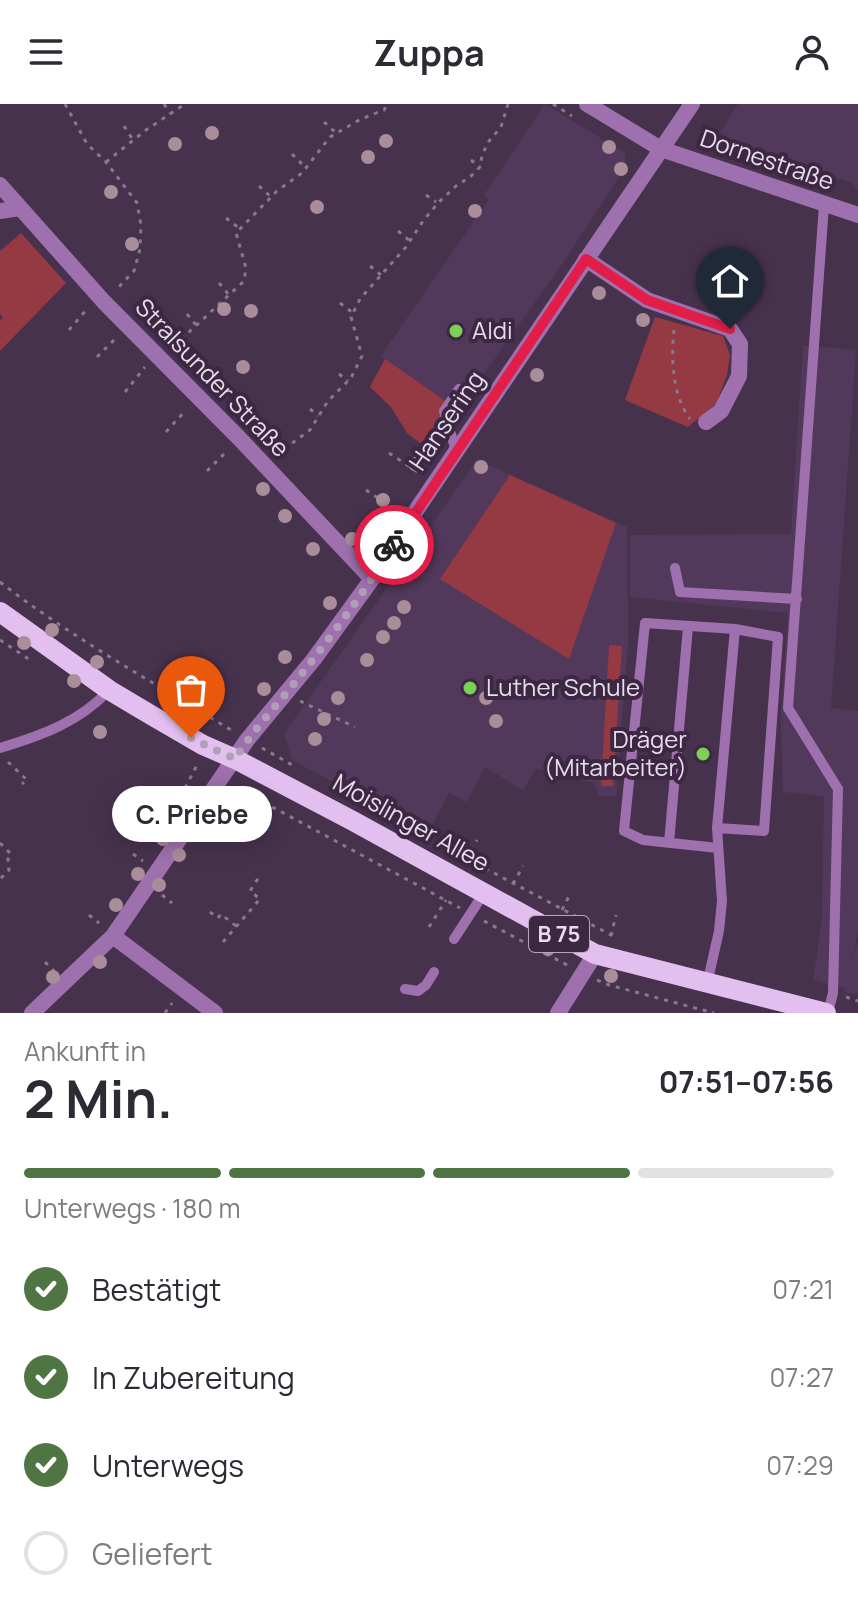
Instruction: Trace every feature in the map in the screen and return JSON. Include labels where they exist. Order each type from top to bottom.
[{"type":"main road","name":"Moislinger Allee","points":[[0,612],[109,690],[203,745],[353,821],[595,954],[827,1013]]},
{"type":"street","name":"Dornestraße","points":[[587,104],[661,149],[858,215]]},
{"type":"street","name":"Hansering","points":[[32,1013],[113,936],[247,740],[286,695],[372,579],[692,104]]},
{"type":"street","name":"Stralsunder Straße","points":[[0,185],[101,299],[239,438],[372,579]]},
{"type":"street","points":[[0,211],[20,208]]},
{"type":"street","points":[[586,259],[647,300],[730,329],[740,344],[739,376],[721,411],[699,421]]},
{"type":"street","points":[[113,936],[215,1013]]},
{"type":"street","points":[[558,1013],[595,954]]},
{"type":"lane","points":[[824,205],[788,708],[838,789],[833,993],[827,1013]]},
{"type":"lane","points":[[456,451],[444,411],[459,389]]},
{"type":"lane","points":[[675,568],[680,592],[797,599]]},
{"type":"lane","points":[[717,828],[764,831],[778,637],[735,629],[645,623],[624,831],[643,840],[718,848]]},
{"type":"lane","points":[[669,843],[688,627]]},
{"type":"lane","points":[[707,984],[722,901],[717,828],[735,629]]},
{"type":"lane","points":[[0,748],[32,739],[73,720],[96,704],[109,690]]},
{"type":"lane","points":[[454,939],[484,893]]},
{"type":"lane","points":[[405,989],[418,991],[434,972]]},
{"type":"path","points":[[65,104],[87,144],[106,162],[137,203],[141,225],[140,249],[134,271],[69,330]]},
{"type":"path","points":[[164,104],[170,113]]},
{"type":"path","points":[[106,162],[185,104]]},
{"type":"path","points":[[125,392],[158,357],[244,281],[246,268],[236,233],[271,197],[306,168],[330,137],[384,110],[387,104]]},
{"type":"path","points":[[264,464],[310,430],[328,401],[348,381],[362,356],[351,317],[360,299],[438,203],[480,167],[482,155],[501,127],[508,104]]},
{"type":"path","points":[[324,122],[336,133]]},
{"type":"path","points":[[492,123],[501,127]]},
{"type":"path","points":[[124,126],[133,140]]},
{"type":"path","points":[[292,154],[306,168]]},
{"type":"path","points":[[471,160],[480,167]]},
{"type":"path","points":[[259,186],[271,197]]},
{"type":"path","points":[[426,195],[438,203]]},
{"type":"path","points":[[226,218],[240,229]]},
{"type":"path","points":[[398,231],[410,241]]},
{"type":"path","points":[[370,266],[381,275]]},
{"type":"path","points":[[219,283],[229,295]]},
{"type":"path","points":[[340,303],[353,313]]},
{"type":"path","points":[[677,310],[673,346],[679,398],[684,412],[699,421]]},
{"type":"path","points":[[187,314],[196,325]]},
{"type":"path","points":[[97,357],[128,326]]},
{"type":"path","points":[[339,374],[348,381]]},
{"type":"path","points":[[166,432],[198,396]]},
{"type":"path","points":[[310,409],[318,416]]},
{"type":"path","points":[[207,471],[239,438]]},
{"type":"path","points":[[389,453],[434,483]]},
{"type":"path","points":[[366,490],[410,519]]},
{"type":"path","points":[[0,582],[148,681],[297,768]]},
{"type":"path","points":[[286,695],[355,727]]},
{"type":"path","points":[[0,755],[27,780],[22,784]]},
{"type":"path","points":[[185,788],[197,765]]},
{"type":"path","points":[[256,834],[273,808]]},
{"type":"path","points":[[465,858],[477,840]]},
{"type":"path","points":[[0,843],[11,854],[9,870],[0,879]]},
{"type":"path","points":[[437,843],[611,936],[625,940]]},
{"type":"path","points":[[133,854],[141,861],[149,852]]},
{"type":"path","points":[[513,884],[523,866]]},
{"type":"path","points":[[223,942],[260,899],[250,891],[259,877]]},
{"type":"path","points":[[562,910],[571,892]]},
{"type":"path","points":[[161,894],[172,903]]},
{"type":"path","points":[[429,927],[446,900]]},
{"type":"path","points":[[210,912],[218,918],[221,914],[236,926]]},
{"type":"path","points":[[89,915],[99,923],[93,931]]},
{"type":"path","points":[[611,936],[616,915]]},
{"type":"path","points":[[45,962],[54,971],[62,963]]},
{"type":"path","points":[[833,993],[858,1001]]},
{"type":"shaded area","points":[[545,104],[625,153],[626,166],[565,260],[469,395],[433,453],[407,433],[391,407],[370,387],[385,359],[381,356],[489,199],[484,195]]},
{"type":"shaded area","points":[[738,104],[858,104],[858,191],[853,183],[726,143],[721,131]]},
{"type":"shaded area","points":[[21,233],[66,283],[0,351],[0,320],[3,318],[0,314],[0,251]]},
{"type":"shaded area","points":[[655,317],[723,336],[730,355],[727,375],[716,404],[688,427],[625,400]]},
{"type":"shaded area","points":[[803,345],[856,350],[831,708],[858,711],[858,934],[850,965],[858,942],[858,995],[844,992],[845,988],[813,980],[822,921],[824,796],[783,792],[781,716],[788,613],[630,597],[630,535],[791,534]]},
{"type":"shaded area","points":[[385,359],[447,402],[458,387],[469,395],[433,453],[407,433],[391,407],[370,387]]},
{"type":"shaded area","name":"Luther Schule","points":[[477,460],[627,527],[628,642],[616,797],[599,795],[594,783],[536,768],[523,790],[485,767],[467,802],[449,793],[428,833],[292,760],[284,734]]},
{"type":"shaded area","points":[[510,475],[616,523],[569,659],[440,579]]},
{"type":"shaded area","points":[[609,645],[622,646],[613,786],[601,786]]},
{"type":"way so far","points":[[191,738],[235,759],[314,659],[394,545]]},
{"type":"place","name":"Aldi","points":[[456,331]]},
{"type":"place","name":"Luther Schule","points":[[470,688]]},
{"type":"place","name":"C. Priebe","points":[[191,738]]},
{"type":"place","name":"Dräger (Mitarbeiter)","points":[[703,754]]},
{"type":"route","points":[[394,545],[586,259],[647,300],[730,329]]}]
